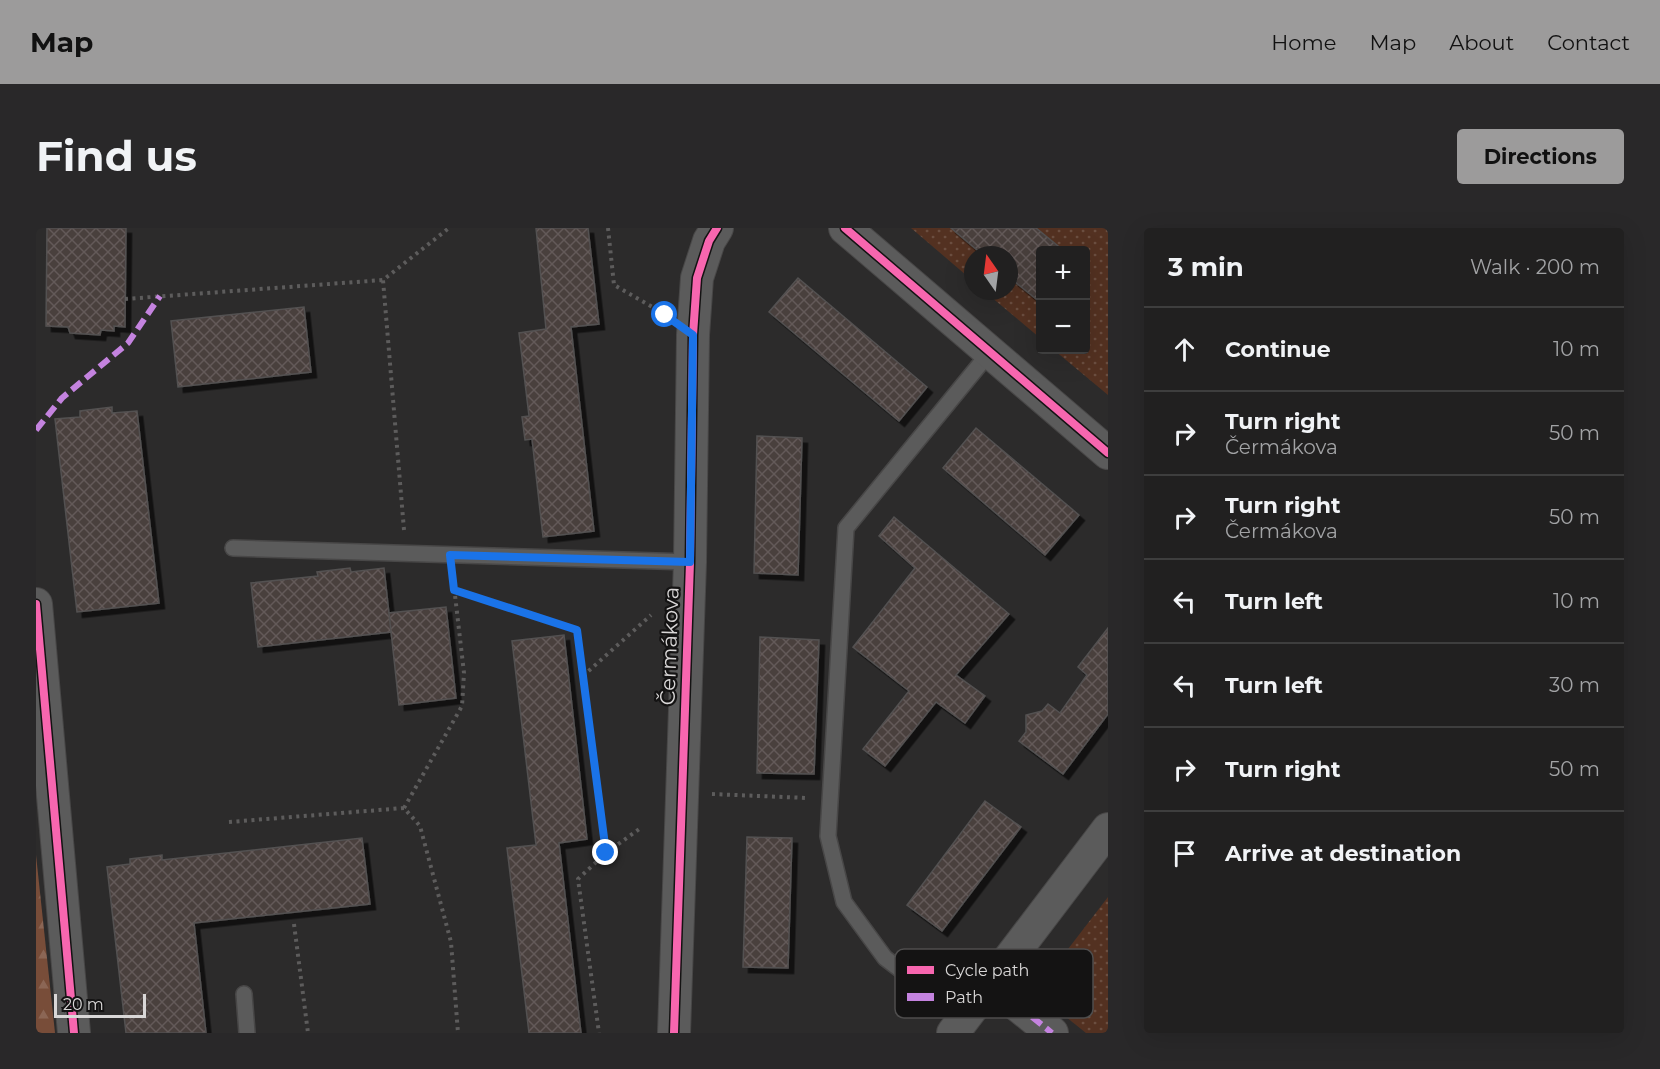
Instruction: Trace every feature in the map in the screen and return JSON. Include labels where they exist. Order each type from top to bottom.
[{"type":"street","name":"Čermákova","points":[[674,1033],[690,562],[693,335],[697,278],[709,241],[717,228]]},
{"type":"street","points":[[858,232],[990,352],[1108,453]]},
{"type":"street","points":[[36,604],[74,1033]]},
{"type":"street","points":[[1016,949],[1108,829]]},
{"type":"street","points":[[1033,1018],[1052,1033]]},
{"type":"lane","points":[[895,967],[885,958],[844,902],[828,836],[846,528],[990,352]]},
{"type":"lane","name":"Čermákova","points":[[233,548],[690,562]]},
{"type":"lane","points":[[244,994],[247,1033]]},
{"type":"path","points":[[125,299],[383,279],[449,228]]},
{"type":"path","points":[[608,228],[614,285],[665,315],[693,335]]},
{"type":"path","points":[[383,279],[406,554]]},
{"type":"path","points":[[404,808],[462,706],[464,673],[450,555]]},
{"type":"path","points":[[454,590],[577,630],[606,853]]},
{"type":"path","points":[[583,677],[651,615]]},
{"type":"path","points":[[682,794],[830,799]]},
{"type":"path","points":[[229,822],[404,808]]},
{"type":"path","points":[[404,808],[420,826],[451,942],[458,1033]]},
{"type":"path","points":[[598,1033],[578,879],[606,853],[642,827]]},
{"type":"path","points":[[294,924],[308,1033]]},
{"type":"green space","points":[[36,855],[55,1033],[36,1033]]},
{"type":"shaded area","points":[[911,228],[1108,228],[1108,395],[1059,354],[1090,354],[1090,246],[1036,246],[1036,335],[995,300],[1018,300],[1018,246],[964,246],[964,273]]},
{"type":"shaded area","points":[[1108,897],[1108,1033],[1086,1033],[1067,1018],[1093,1018],[1093,949],[1068,949]]},
{"type":"building","points":[[47,228],[126,228],[125,327],[114,326],[114,331],[101,330],[100,335],[70,333],[68,327],[46,326]]},
{"type":"building","points":[[536,228],[588,228],[599,324],[571,327],[594,531],[543,537],[532,439],[525,440],[522,417],[529,416],[519,333],[546,329]]},
{"type":"building","points":[[951,228],[1036,228],[1058,246],[1036,246],[1036,299],[1018,284],[1018,246],[972,246]]},
{"type":"building","points":[[798,278],[927,387],[899,421],[769,312]]},
{"type":"building","points":[[304,307],[311,372],[178,387],[171,321]]},
{"type":"building","points":[[112,407],[112,413],[137,411],[159,603],[77,612],[55,419],[80,417],[80,411]]},
{"type":"building","points":[[976,428],[1079,515],[1045,555],[943,468]]},
{"type":"building","points":[[757,436],[802,438],[798,575],[754,573]]},
{"type":"building","points":[[894,517],[1009,614],[956,675],[985,696],[965,723],[936,702],[885,766],[863,749],[909,691],[853,647],[915,568],[879,536]]},
{"type":"building","points":[[350,568],[351,572],[384,568],[391,632],[258,647],[251,583],[318,576],[317,572]]},
{"type":"building","points":[[446,607],[456,698],[399,705],[389,613]]},
{"type":"building","points":[[1108,628],[1108,714],[1063,774],[1019,741],[1026,732],[1026,715],[1042,711],[1048,704],[1060,713],[1087,675],[1078,667]]},
{"type":"building","points":[[564,635],[587,839],[559,843],[581,1033],[529,1033],[507,848],[536,845],[512,641]]},
{"type":"building","points":[[760,637],[819,640],[814,774],[757,773]]},
{"type":"building","points":[[985,801],[1021,827],[942,931],[907,905]]},
{"type":"building","points":[[747,837],[792,838],[788,968],[743,967]]},
{"type":"building","points":[[362,838],[370,904],[194,923],[206,1033],[126,1033],[107,867],[130,864],[130,859],[162,855],[162,860]]},
{"type":"marked path","points":[[36,430],[62,398],[128,343],[160,296]]},
{"type":"marked path","points":[[1033,1018],[1052,1033]]},
{"type":"cycle path","points":[[674,1033],[690,562],[693,335],[697,278],[709,241],[717,228]]},
{"type":"cycle path","points":[[845,228],[1108,453]]},
{"type":"cycle path","points":[[36,604],[74,1033]]},
{"type":"route","points":[[606,853],[577,630],[454,590],[450,555],[690,562],[693,335],[665,315]]}]
